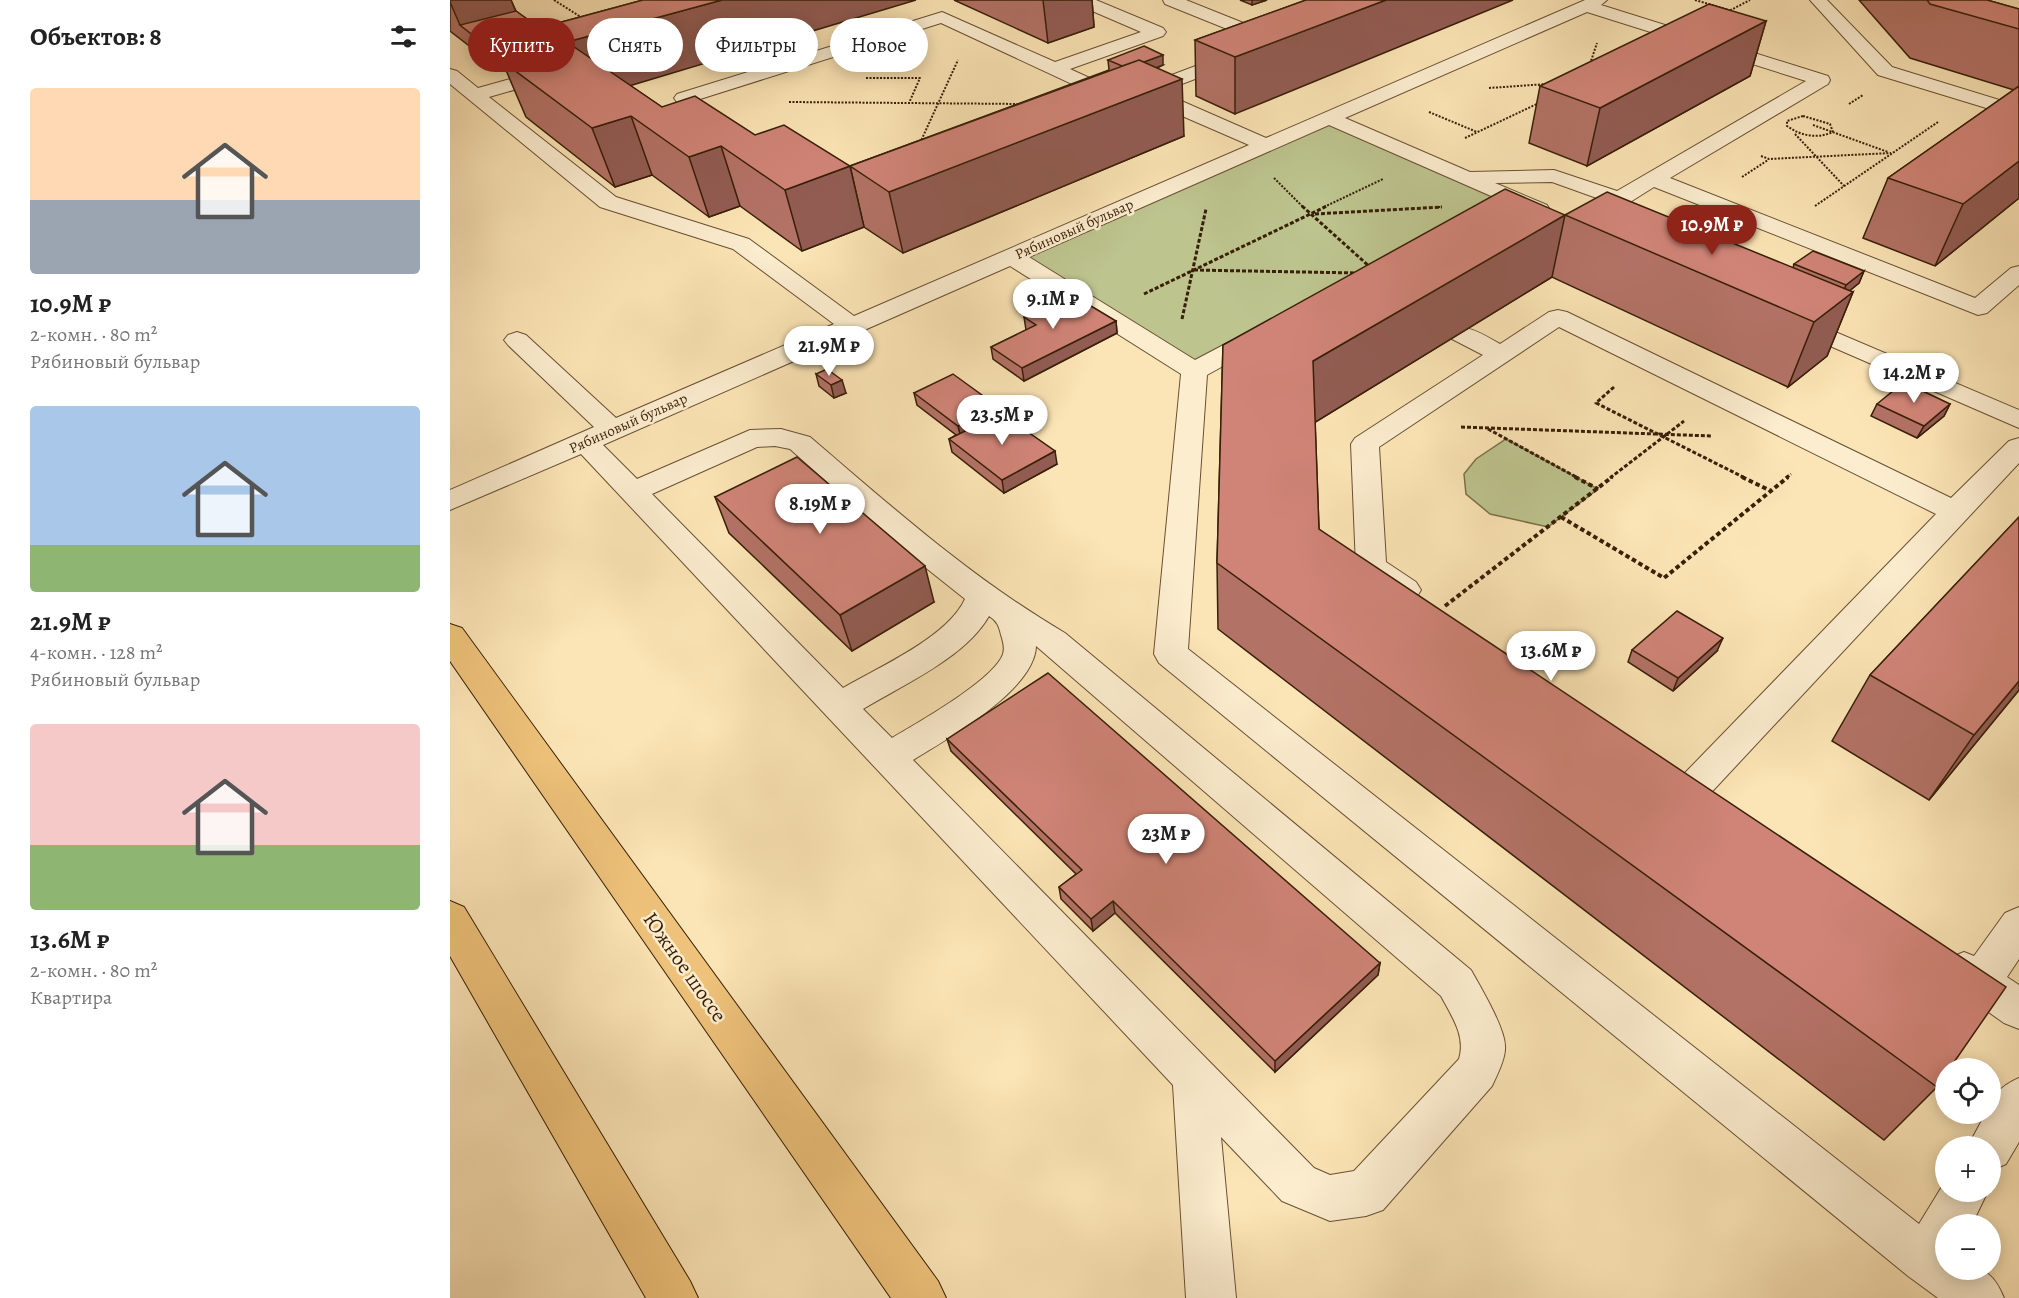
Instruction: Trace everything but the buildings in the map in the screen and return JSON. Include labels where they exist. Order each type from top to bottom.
[{"type":"main road","name":"Южное шоссе","points":[[450,636],[921,1298]]},
{"type":"main road","points":[[450,919],[673,1298]]},
{"type":"street","points":[[1054,69],[1157,32],[1082,0]]},
{"type":"street","points":[[1171,0],[1275,42]]},
{"type":"street","points":[[1818,0],[1885,71],[2019,112]]},
{"type":"street","points":[[1592,3],[1821,80]]},
{"type":"street","name":"Рябиновый бульвар","points":[[450,501],[1592,3]]},
{"type":"street","points":[[818,56],[942,17],[1123,100]]},
{"type":"street","points":[[1101,109],[1296,34]]},
{"type":"street","points":[[459,86],[577,65]]},
{"type":"street","points":[[733,134],[711,127],[684,98],[765,72]]},
{"type":"street","points":[[1465,177],[1554,176],[1619,200],[1821,80]]},
{"type":"street","points":[[459,86],[608,202],[741,244],[852,326]]},
{"type":"street","points":[[1144,92],[1257,149]]},
{"type":"street","points":[[1329,118],[1563,221]]},
{"type":"street","points":[[1653,179],[1978,308],[2019,273]]},
{"type":"street","points":[[1490,217],[1520,202]]},
{"type":"street","points":[[1011,256],[1184,365]]},
{"type":"street","points":[[1770,311],[2019,420]]},
{"type":"street","points":[[1437,612],[1371,567],[1365,444],[1558,317],[1955,512]]},
{"type":"street","points":[[1184,365],[1277,327]]},
{"type":"street","points":[[1461,334],[1502,355]]},
{"type":"street","points":[[517,340],[599,436],[633,492],[1298,1185],[1330,1197],[1366,1193],[1477,1071],[1484,1046],[1475,1019],[1456,983],[1053,641],[1011,618],[959,580],[800,444],[785,438],[768,436],[750,439],[633,492]]},
{"type":"street","points":[[1184,365],[1171,654],[1935,1233]]},
{"type":"street","points":[[1698,789],[1955,512],[2019,447]]},
{"type":"street","points":[[839,707],[946,643],[963,629],[975,613],[982,597]]},
{"type":"street","points":[[888,758],[973,703],[1001,680],[1019,657],[1020,640],[1011,618]]},
{"type":"street","points":[[1980,982],[2019,925]]},
{"type":"street","points":[[1931,948],[2019,1009]]},
{"type":"street","points":[[1194,1076],[1211,1298]]},
{"type":"street","points":[[1997,1136],[2019,1100]]},
{"type":"street","points":[[1967,1280],[1979,1298]]},
{"type":"path","points":[[554,0],[587,20]]},
{"type":"path","points":[[1695,0],[1730,10]]},
{"type":"path","points":[[920,144],[972,30]]},
{"type":"path","points":[[862,78],[920,78],[909,103]]},
{"type":"path","points":[[1821,80],[1864,94]]},
{"type":"path","points":[[794,94],[789,102],[1031,104]]},
{"type":"path","points":[[1103,314],[1541,102]]},
{"type":"path","points":[[1772,109],[1892,153]]},
{"type":"path","points":[[1772,109],[1844,186]]},
{"type":"path","points":[[1780,230],[1942,119],[1931,115]]},
{"type":"path","points":[[1257,149],[1311,215],[1378,273]]},
{"type":"path","points":[[1769,159],[1892,153]]},
{"type":"path","points":[[1184,365],[1193,270],[1215,167]]},
{"type":"path","points":[[1311,215],[1520,202]]},
{"type":"path","points":[[1193,270],[1366,273]]},
{"type":"path","points":[[1605,382],[1615,387],[1596,403],[1666,436],[1771,491]]},
{"type":"path","points":[[1437,612],[1718,396]]},
{"type":"path","points":[[1396,424],[1666,436],[1721,436]]},
{"type":"path","points":[[1486,428],[1598,489]]},
{"type":"path","points":[[1561,517],[1664,578],[1823,447]]},
{"type":"green space","points":[[1329,118],[1520,202],[1194,371],[1011,256]]},
{"type":"green space","points":[[1506,439],[1598,489],[1548,527],[1490,514],[1466,494],[1464,474],[1476,459]]}]
